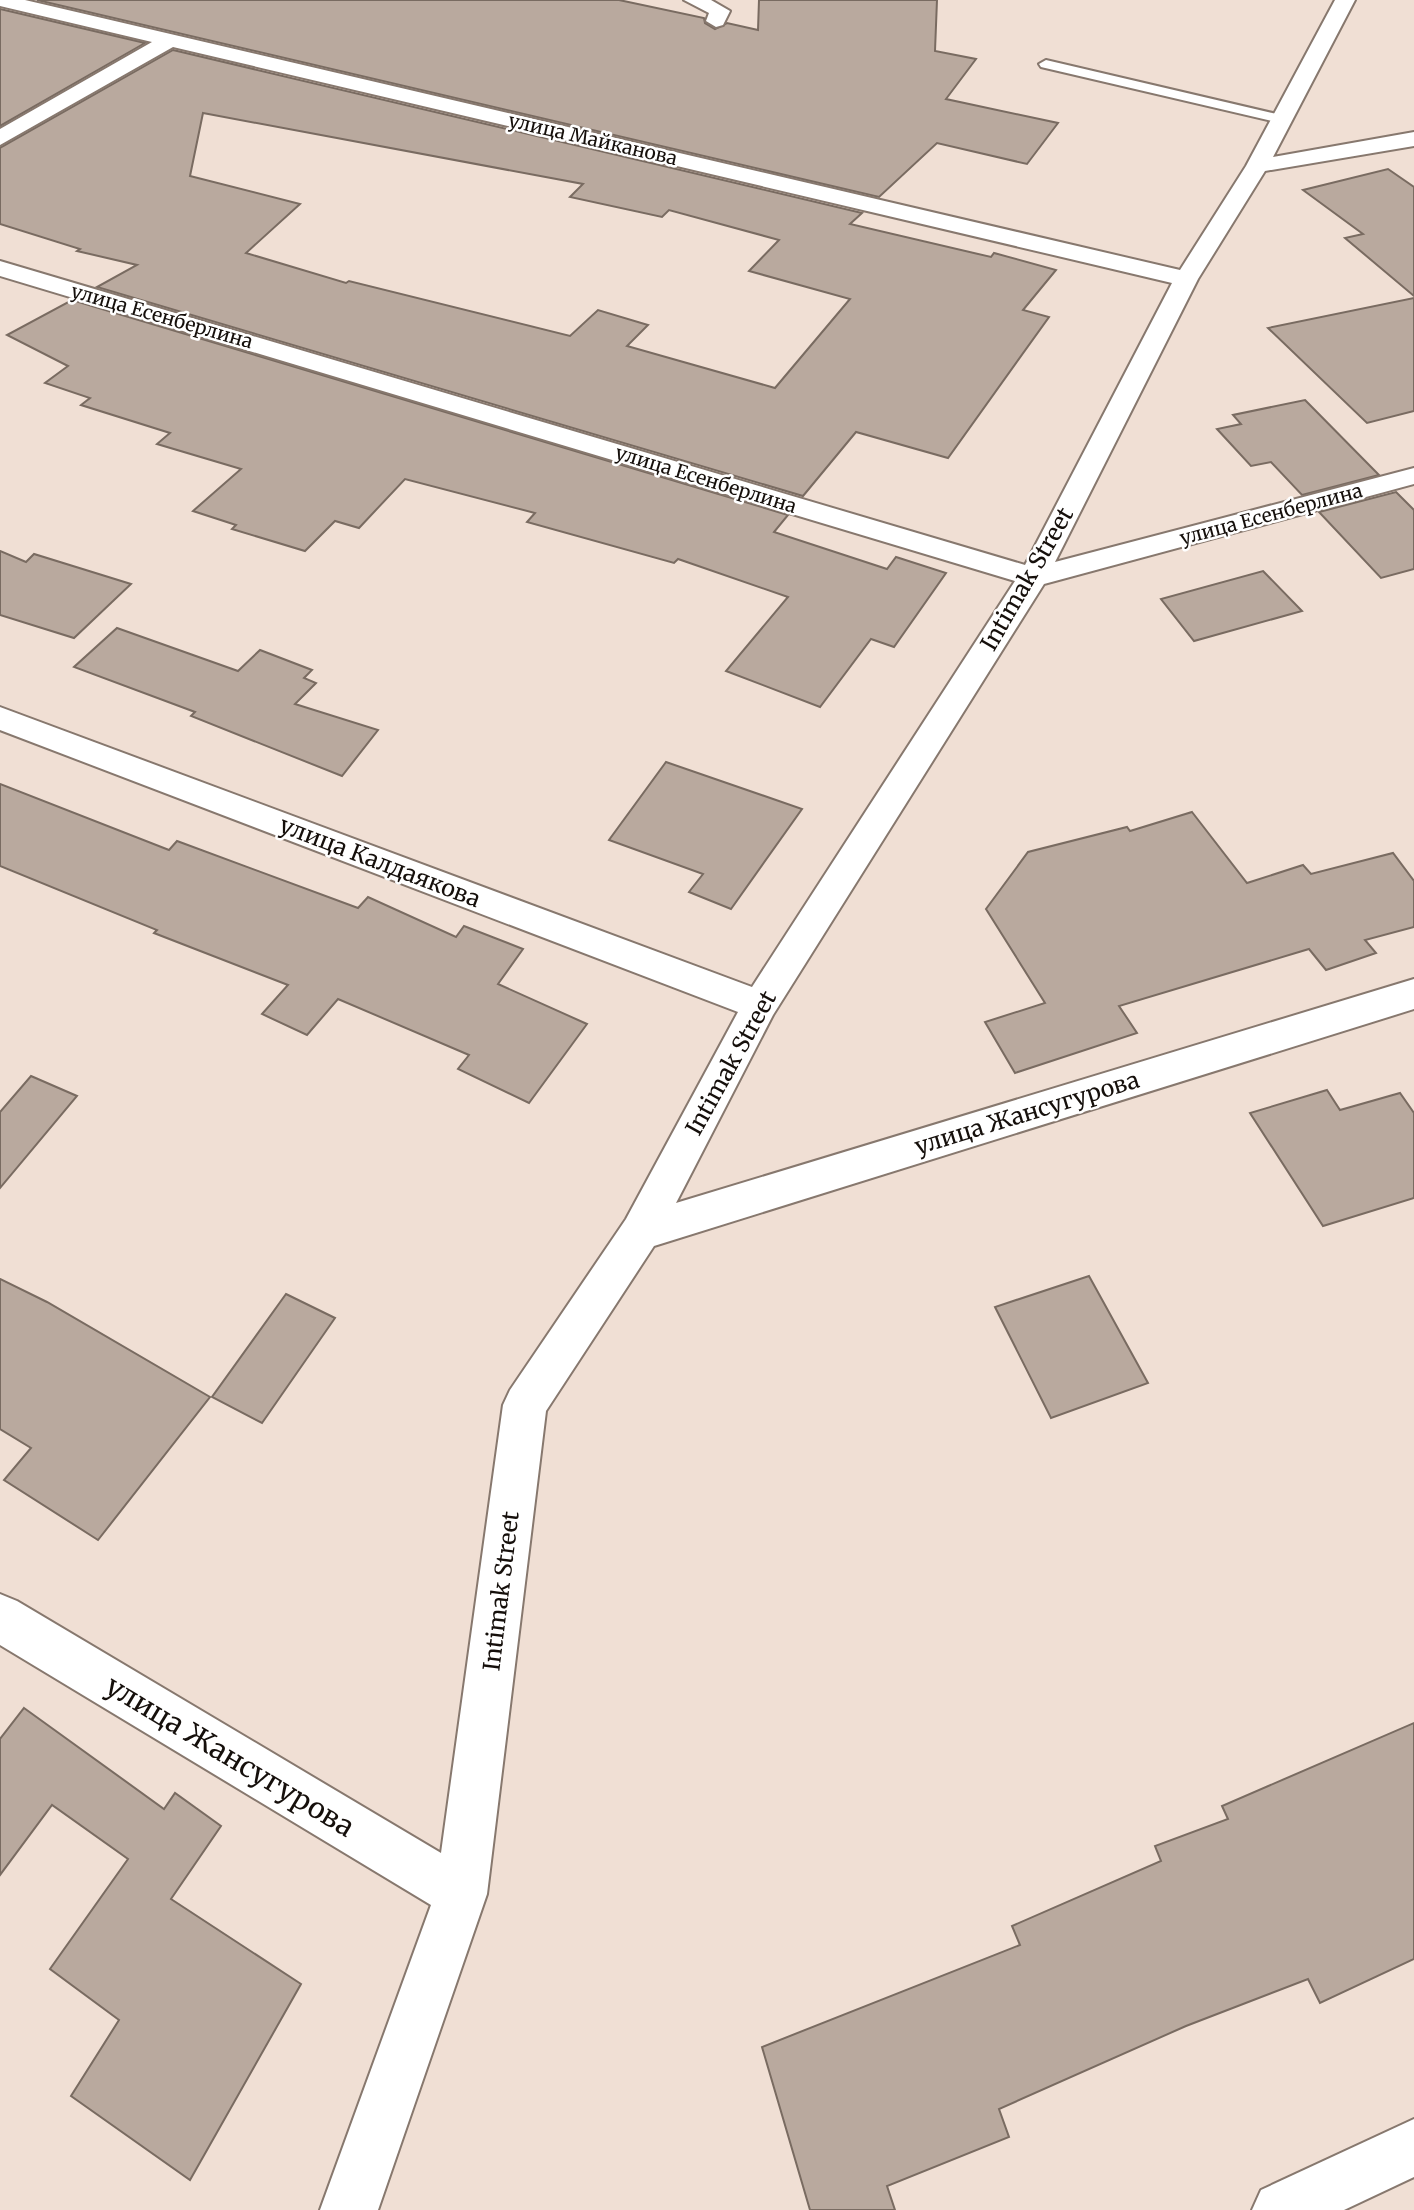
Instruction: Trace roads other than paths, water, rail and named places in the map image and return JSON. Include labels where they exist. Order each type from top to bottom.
[{"type":"street","name":"улица Майканова","points":[[0,0],[1186,279]]},
{"type":"street","points":[[694,0],[720,11],[716,21]]},
{"type":"street","name":"Intimak Street","points":[[349,2210],[461,1894],[525,1405],[640,1232],[760,1005],[1033,577],[1186,279],[1257,166],[1345,0]]},
{"type":"street","points":[[0,138],[170,40]]},
{"type":"street","points":[[1257,166],[1414,139]]},
{"type":"street","name":"улица Есенберлина","points":[[0,268],[1033,577],[1414,475]]},
{"type":"street","name":"улица Калдаякова","points":[[0,718],[760,1005]]},
{"type":"street","name":"улица Жансугурова","points":[[640,1232],[1414,994]]},
{"type":"street","name":"улица Жансугурова","points":[[0,1618],[461,1894]]},
{"type":"street","points":[[1281,2210],[1414,2147]]},
{"type":"lane","points":[[1046,64],[1281,119]]}]
